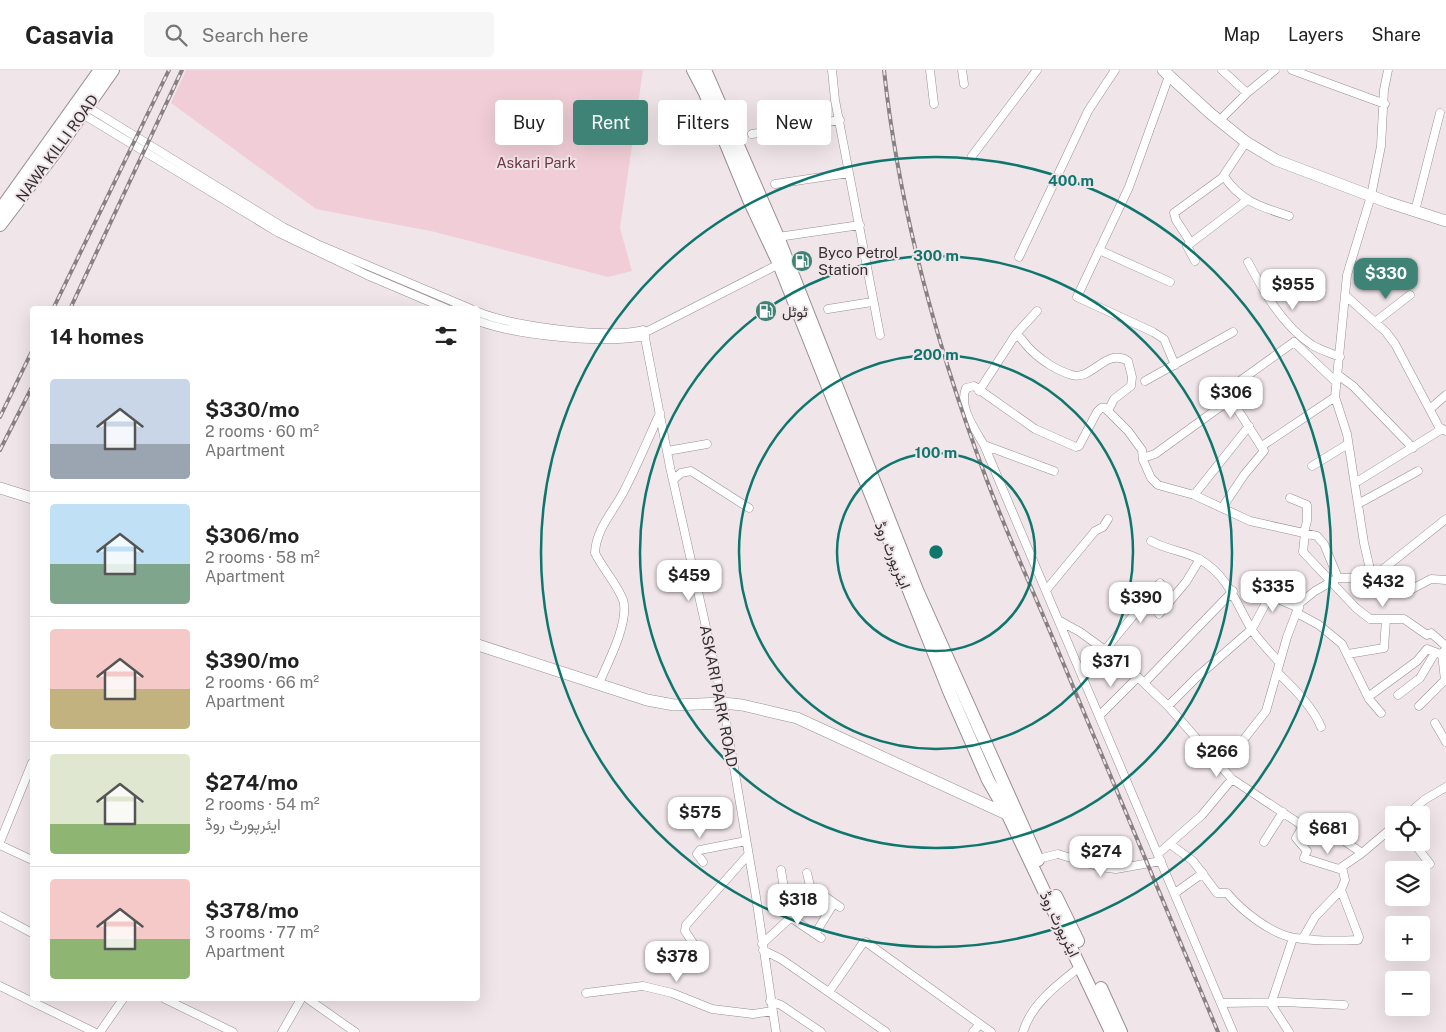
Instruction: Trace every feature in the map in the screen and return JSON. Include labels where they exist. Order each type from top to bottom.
[{"type":"main road","name":"NAWA KILLI ROAD","points":[[0,225],[80,108],[100,70]]},
{"type":"main road","name":"NAWA KILLI ROAD","points":[[0,210],[80,108],[113,70]]},
{"type":"main road","name":"ایئرپورٹ روڈ","points":[[692,70],[705,93],[749,200],[779,264],[941,673],[988,780],[1008,815],[1111,1032]]},
{"type":"main road","name":"ایئرپورٹ روڈ","points":[[705,70],[778,237],[917,590],[1022,820],[1038,860],[1121,1032]]},
{"type":"street","points":[[832,70],[872,302],[880,335]]},
{"type":"street","points":[[930,70],[934,104]]},
{"type":"street","points":[[962,70],[964,84]]},
{"type":"street","points":[[972,156],[1037,70]]},
{"type":"street","points":[[1019,257],[1088,111],[1114,70]]},
{"type":"street","points":[[1222,70],[1247,93]]},
{"type":"street","points":[[1219,121],[1273,70]]},
{"type":"street","points":[[1292,70],[1384,104]]},
{"type":"street","points":[[1372,578],[1348,444],[1335,397],[1347,275],[1371,196],[1381,146],[1385,82],[1388,70]]},
{"type":"street","points":[[1175,365],[1164,339],[1154,332],[1077,298],[1129,187],[1166,73],[1219,121],[1246,142],[1276,160],[1371,196],[1446,221]]},
{"type":"street","points":[[80,108],[279,233],[367,275],[440,306]]},
{"type":"street","points":[[80,108],[319,245],[464,306]]},
{"type":"street","points":[[1415,211],[1440,113]]},
{"type":"street","points":[[752,134],[840,120]]},
{"type":"street","points":[[1191,243],[1174,214],[1224,176],[1246,142]]},
{"type":"street","points":[[775,184],[849,172]]},
{"type":"street","points":[[1224,176],[1233,190],[1246,201],[1289,216]]},
{"type":"street","points":[[1195,260],[1187,246],[1220,223],[1246,201]]},
{"type":"street","points":[[778,237],[860,225]]},
{"type":"street","points":[[1099,250],[1170,282]]},
{"type":"street","points":[[1248,262],[1270,303],[1301,336],[1313,346],[1340,357]]},
{"type":"street","points":[[480,322],[515,331],[603,340],[644,333],[779,264]]},
{"type":"street","points":[[1345,295],[1375,322],[1394,344],[1430,409],[1444,430],[1355,483]]},
{"type":"street","points":[[1375,322],[1410,295]]},
{"type":"street","points":[[828,309],[872,302]]},
{"type":"street","points":[[979,391],[1016,334],[1037,311]]},
{"type":"street","points":[[480,313],[513,322],[592,331],[628,334],[644,333]]},
{"type":"street","points":[[1145,381],[1233,332]]},
{"type":"street","name":"ASKARI PARK ROAD","points":[[644,333],[673,480],[723,703],[776,1032]]},
{"type":"street","points":[[1016,334],[1045,361],[1072,375],[1084,373],[1112,357],[1123,358],[1128,361],[1132,377],[1131,386],[1114,399],[1108,411]]},
{"type":"street","points":[[1237,383],[1294,342],[1337,378],[1353,386],[1413,448]]},
{"type":"street","points":[[1233,1032],[1060,621],[984,445],[968,415],[964,401],[966,388],[974,386],[1035,429],[1076,447],[1079,446],[1097,412],[1101,408],[1108,411],[1128,431],[1142,450],[1151,478],[1158,486],[1194,495],[1250,522],[1317,536],[1324,544],[1335,580]]},
{"type":"street","points":[[1430,409],[1446,395]]},
{"type":"street","points":[[1262,446],[1335,397]]},
{"type":"street","points":[[1143,458],[1155,454],[1230,402],[1233,402],[1264,451],[1244,475],[1222,508]]},
{"type":"street","points":[[598,685],[621,630],[624,613],[623,600],[595,554],[595,545],[601,530],[624,492],[660,414]]},
{"type":"street","points":[[1194,495],[1249,426]]},
{"type":"street","points":[[667,451],[707,444]]},
{"type":"street","points":[[1312,466],[1348,444]]},
{"type":"street","points":[[984,445],[1054,471]]},
{"type":"street","points":[[673,480],[681,473],[691,471],[749,508]]},
{"type":"street","points":[[1358,504],[1418,471]]},
{"type":"street","points":[[0,488],[30,497]]},
{"type":"street","points":[[1290,498],[1307,505],[1307,521],[1302,552],[1335,580],[1356,608],[1370,619],[1404,619],[1427,635],[1431,633],[1446,646]]},
{"type":"street","points":[[1046,589],[1095,531],[1103,527],[1108,519]]},
{"type":"street","points":[[1372,578],[1446,519]]},
{"type":"street","points":[[1151,541],[1163,548],[1200,559],[1233,591],[1252,629],[1280,662]]},
{"type":"street","points":[[1159,614],[1186,582],[1200,559]]},
{"type":"street","points":[[1223,766],[1266,711],[1300,603],[1315,591],[1335,580],[1372,578],[1406,590],[1432,580],[1446,580]]},
{"type":"street","points":[[1105,650],[1160,583]]},
{"type":"street","points":[[1144,684],[1233,591]]},
{"type":"street","points":[[1168,706],[1197,677],[1252,629],[1271,597],[1298,610],[1342,644],[1368,697],[1381,713]]},
{"type":"street","points":[[1348,654],[1384,648],[1386,620]]},
{"type":"street","points":[[1060,621],[1080,632],[1138,677],[1168,706],[1223,766],[1232,779],[1303,826],[1340,838],[1362,853]]},
{"type":"street","points":[[480,646],[627,696],[674,705],[723,703],[797,718],[1022,820]]},
{"type":"street","points":[[1368,697],[1417,661],[1427,649],[1441,652]]},
{"type":"street","points":[[1398,695],[1420,678],[1441,652]]},
{"type":"street","points":[[1418,706],[1445,680],[1441,652]]},
{"type":"street","points":[[1278,673],[1306,705],[1316,713],[1321,727]]},
{"type":"street","points":[[1100,715],[1138,677]]},
{"type":"street","points":[[1435,723],[1446,742]]},
{"type":"street","points":[[30,768],[0,843],[30,859]]},
{"type":"street","points":[[1038,860],[1058,854],[1100,867],[1116,868],[1159,857],[1170,844],[1202,815],[1232,779]]},
{"type":"street","points":[[24,785],[30,788]]},
{"type":"street","points":[[1417,806],[1446,787]]},
{"type":"street","points":[[1264,842],[1283,812]]},
{"type":"street","points":[[1303,826],[1296,838],[1307,851],[1304,858],[1334,869],[1342,867],[1385,834]]},
{"type":"street","points":[[703,862],[697,854],[700,850],[746,841]]},
{"type":"street","points":[[1170,844],[1188,857],[1203,873],[1217,893],[1227,893],[1252,916],[1272,929],[1293,938],[1358,940],[1359,937],[1341,890]]},
{"type":"street","points":[[1420,851],[1428,861]]},
{"type":"street","points":[[669,956],[692,953],[694,949],[693,943],[685,931],[686,925],[748,856]]},
{"type":"street","points":[[1303,938],[1315,917],[1341,890],[1345,880],[1342,867]]},
{"type":"street","points":[[781,870],[789,918],[818,936],[837,905],[811,887],[807,873]]},
{"type":"street","points":[[1175,893],[1203,873]]},
{"type":"street","points":[[811,887],[789,918],[763,947],[886,1032]]},
{"type":"street","points":[[0,916],[30,932]]},
{"type":"street","points":[[1271,1004],[1293,938]]},
{"type":"street","points":[[829,992],[863,943],[866,942],[991,1032]]},
{"type":"street","points":[[1023,1032],[1030,1013],[1081,966]]},
{"type":"street","points":[[0,986],[30,1001]]},
{"type":"street","points":[[586,993],[644,986],[672,993],[712,1009],[753,1014],[772,1011]]},
{"type":"street","points":[[31,1001],[94,1032]]},
{"type":"street","points":[[100,1032],[122,1001]]},
{"type":"street","points":[[168,1001],[233,1032]]},
{"type":"street","points":[[282,1032],[300,1001]]},
{"type":"street","points":[[311,1001],[355,1032]]},
{"type":"street","points":[[770,1001],[781,1005],[821,1032]]},
{"type":"street","points":[[1221,1003],[1271,1004],[1284,1002],[1344,1006]]},
{"type":"street","points":[[1271,1004],[1289,1032]]},
{"type":"street","points":[[972,1032],[980,1024]]},
{"type":"green space","name":"Askari Park","points":[[186,70],[643,70],[639,100],[573,100],[573,145],[632,145],[620,228],[632,271],[608,277],[435,232],[316,209],[171,103]]},
{"type":"railway","points":[[54,306],[169,70]]},
{"type":"railway","points":[[71,306],[182,70]]},
{"type":"railway","points":[[884,70],[899,174],[910,226],[936,328],[968,429],[1003,522],[1218,1032]]},
{"type":"railway","points":[[0,417],[30,355]]},
{"type":"railway","points":[[0,450],[30,391]]},
{"type":"place","name":"Byco Petrol Station","points":[[802,261]]},
{"type":"place","name":"ٹوٹل","points":[[766,311]]}]
